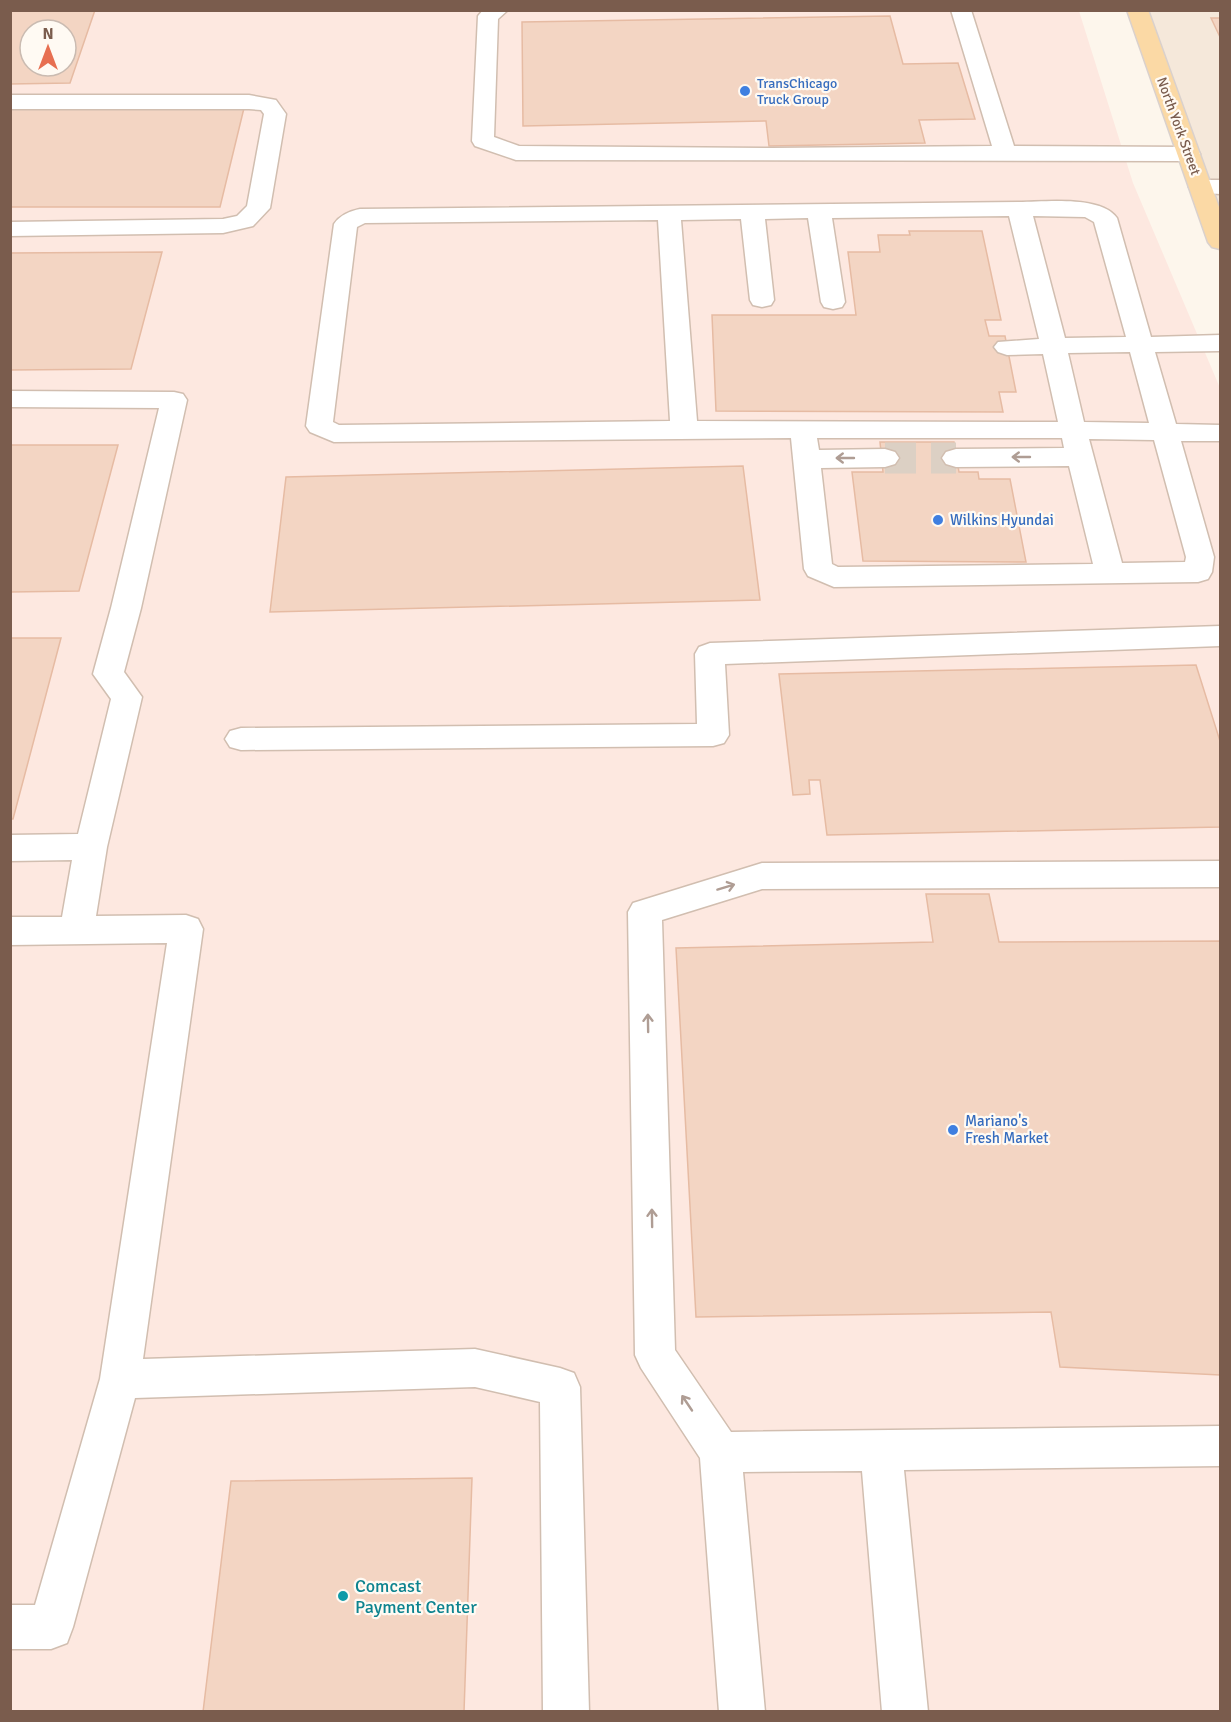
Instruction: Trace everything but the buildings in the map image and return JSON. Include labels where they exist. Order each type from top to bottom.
[{"type":"main road","name":"North York Street","points":[[1137,10],[1189,154],[1211,187],[1221,242]]},
{"type":"lane","points":[[498,10],[488,16],[483,141],[516,153],[1189,154]]},
{"type":"lane","points":[[961,10],[1005,153]]},
{"type":"lane","points":[[10,102],[249,102],[268,105],[275,114],[258,208],[245,221],[223,226],[10,229]]},
{"type":"lane","points":[[1019,209],[1110,573]]},
{"type":"lane","points":[[803,429],[818,569],[834,577],[1198,572],[1200,557],[1165,432],[1140,344],[1105,218],[1089,210],[360,216],[346,224],[319,426],[334,434],[684,429],[803,429],[1073,430],[1165,432],[1221,433]]},
{"type":"lane","points":[[819,212],[833,302]]},
{"type":"lane","points":[[752,213],[762,300]]},
{"type":"lane","points":[[669,214],[684,429]]},
{"type":"lane","points":[[1007,347],[1221,343]]},
{"type":"lane","points":[[10,399],[174,400],[126,608],[108,674],[127,697],[91,847],[77,930]]},
{"type":"lane","points":[[956,458],[1080,457]]},
{"type":"lane","points":[[806,459],[885,458]]},
{"type":"lane","points":[[241,739],[713,735],[710,654],[1221,636]]},
{"type":"lane","points":[[10,848],[91,847]]},
{"type":"lane","points":[[742,1712],[720,1452],[655,1355],[645,912],[762,876],[1221,874]]},
{"type":"lane","points":[[10,931],[186,929],[120,1379],[51,1628],[10,1627]]},
{"type":"lane","points":[[120,1379],[475,1368],[560,1387],[566,1712]]},
{"type":"lane","points":[[720,1452],[1221,1446]]},
{"type":"lane","points":[[880,1450],[905,1712]]},
{"type":"shaded area","points":[[11,11],[1079,11],[1133,183],[1220,388],[1220,1711],[11,1712]]},
{"type":"shaded area","points":[[1144,11],[1220,11],[1220,222]]},
{"type":"tunnel","points":[[885,458],[956,458]]},
{"type":"place","name":"TransChicago Truck Group","points":[[745,91]]},
{"type":"place","name":"Wilkins Hyundai","points":[[938,520]]},
{"type":"place","name":"Mariano's Fresh Market","points":[[953,1130]]},
{"type":"place","name":"Comcast Payment Center","points":[[343,1596]]}]
